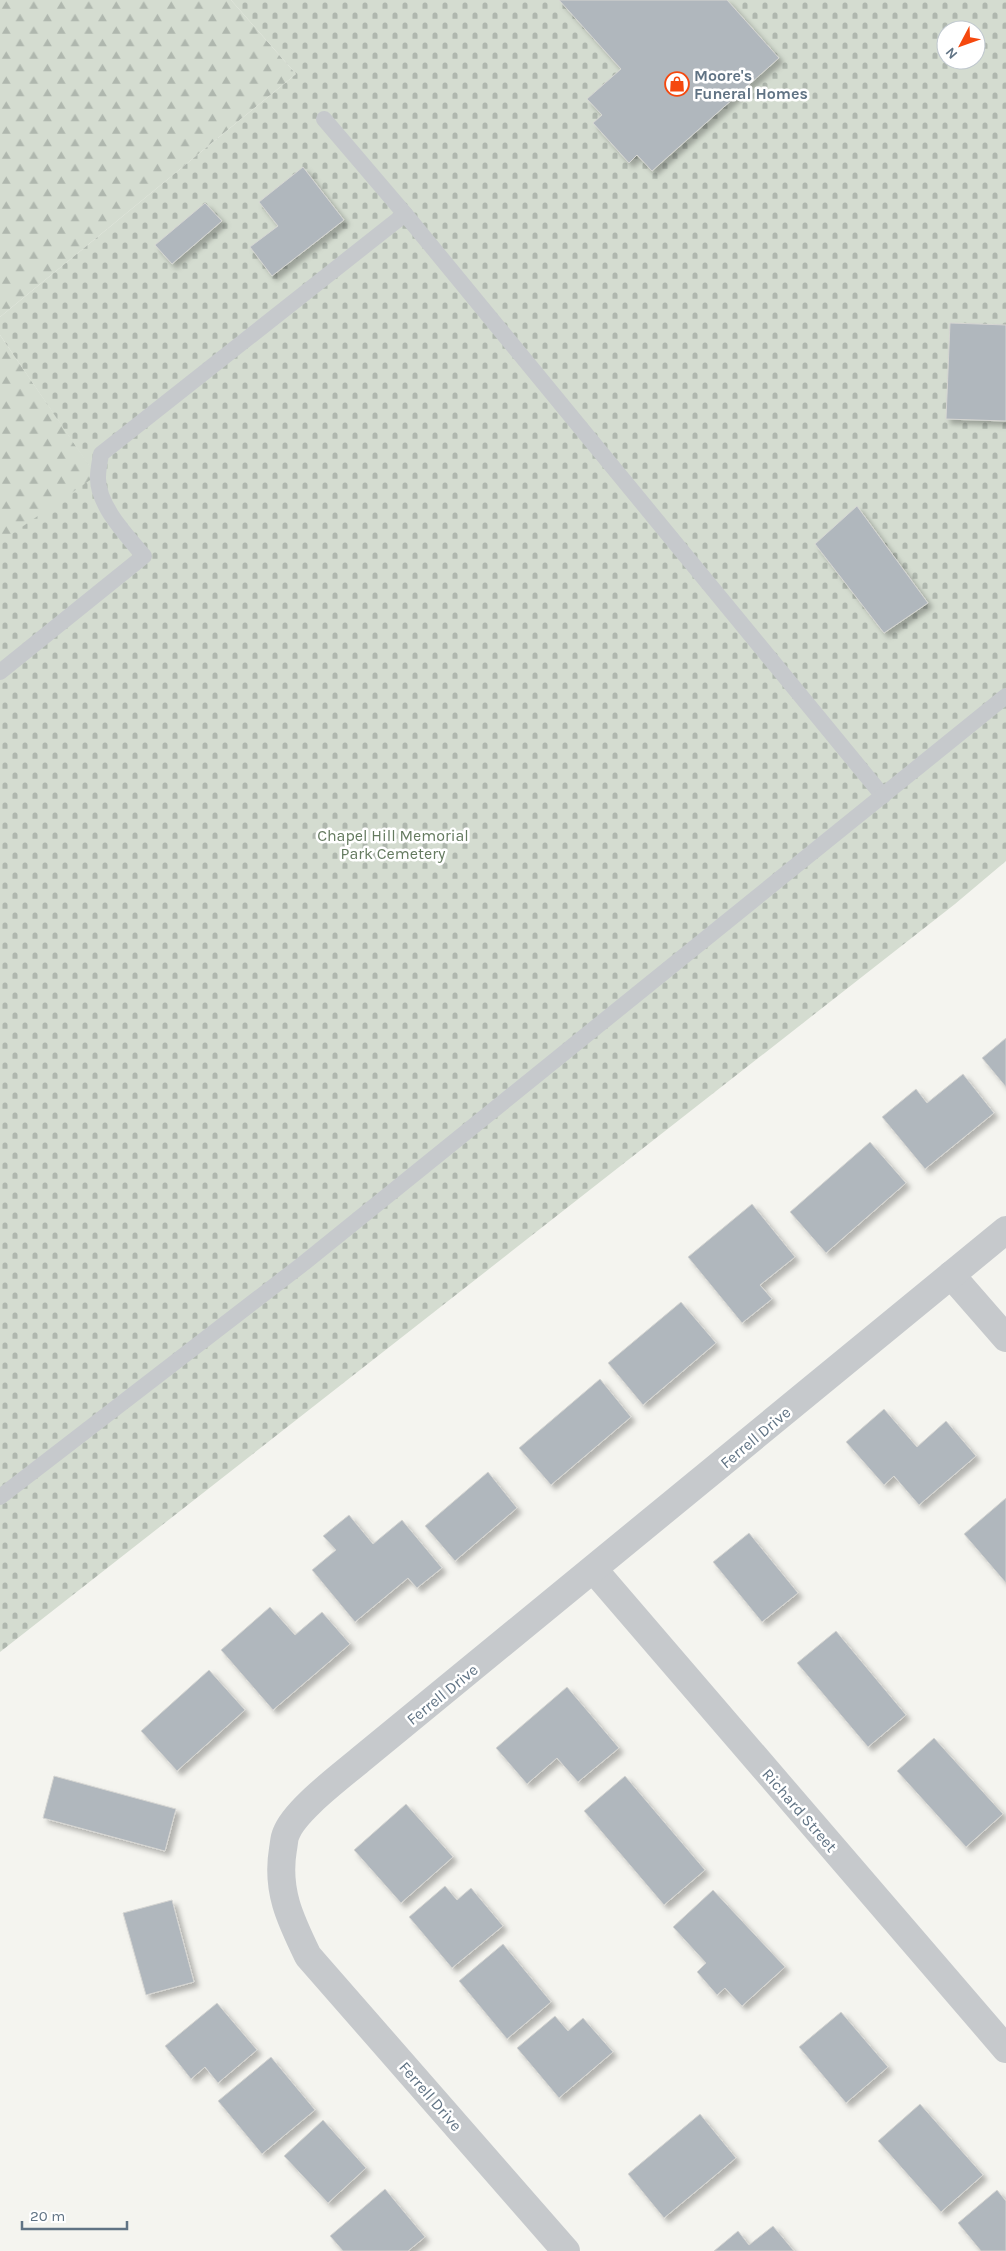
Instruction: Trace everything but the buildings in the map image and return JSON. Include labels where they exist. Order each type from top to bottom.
[{"type":"street","name":"Ferrell Drive","points":[[566,2251],[308,1956],[293,1925],[282,1891],[280,1868],[286,1833],[319,1794],[1006,1230]]},
{"type":"street","points":[[951,1275],[1006,1338]]},
{"type":"street","name":"Richard Street","points":[[594,1570],[1006,2049]]},
{"type":"lane","points":[[324,119],[405,214],[883,796]]},
{"type":"lane","points":[[0,672],[144,556],[118,526],[101,494],[98,478],[101,454],[405,214]]},
{"type":"lane","points":[[0,1497],[304,1263],[1006,696]]},
{"type":"green space","points":[[0,0],[231,0],[296,74],[0,317]]},
{"type":"green space","name":"Chapel Hill Memorial Park Cemetery","points":[[231,0],[1006,0],[1006,861],[955,904],[0,1652],[0,542],[96,476],[0,335],[0,317],[296,74]]},
{"type":"green space","points":[[0,335],[98,478],[2,542],[0,542]]},
{"type":"place","name":"Moore's Funeral Homes","points":[[677,84]]}]
